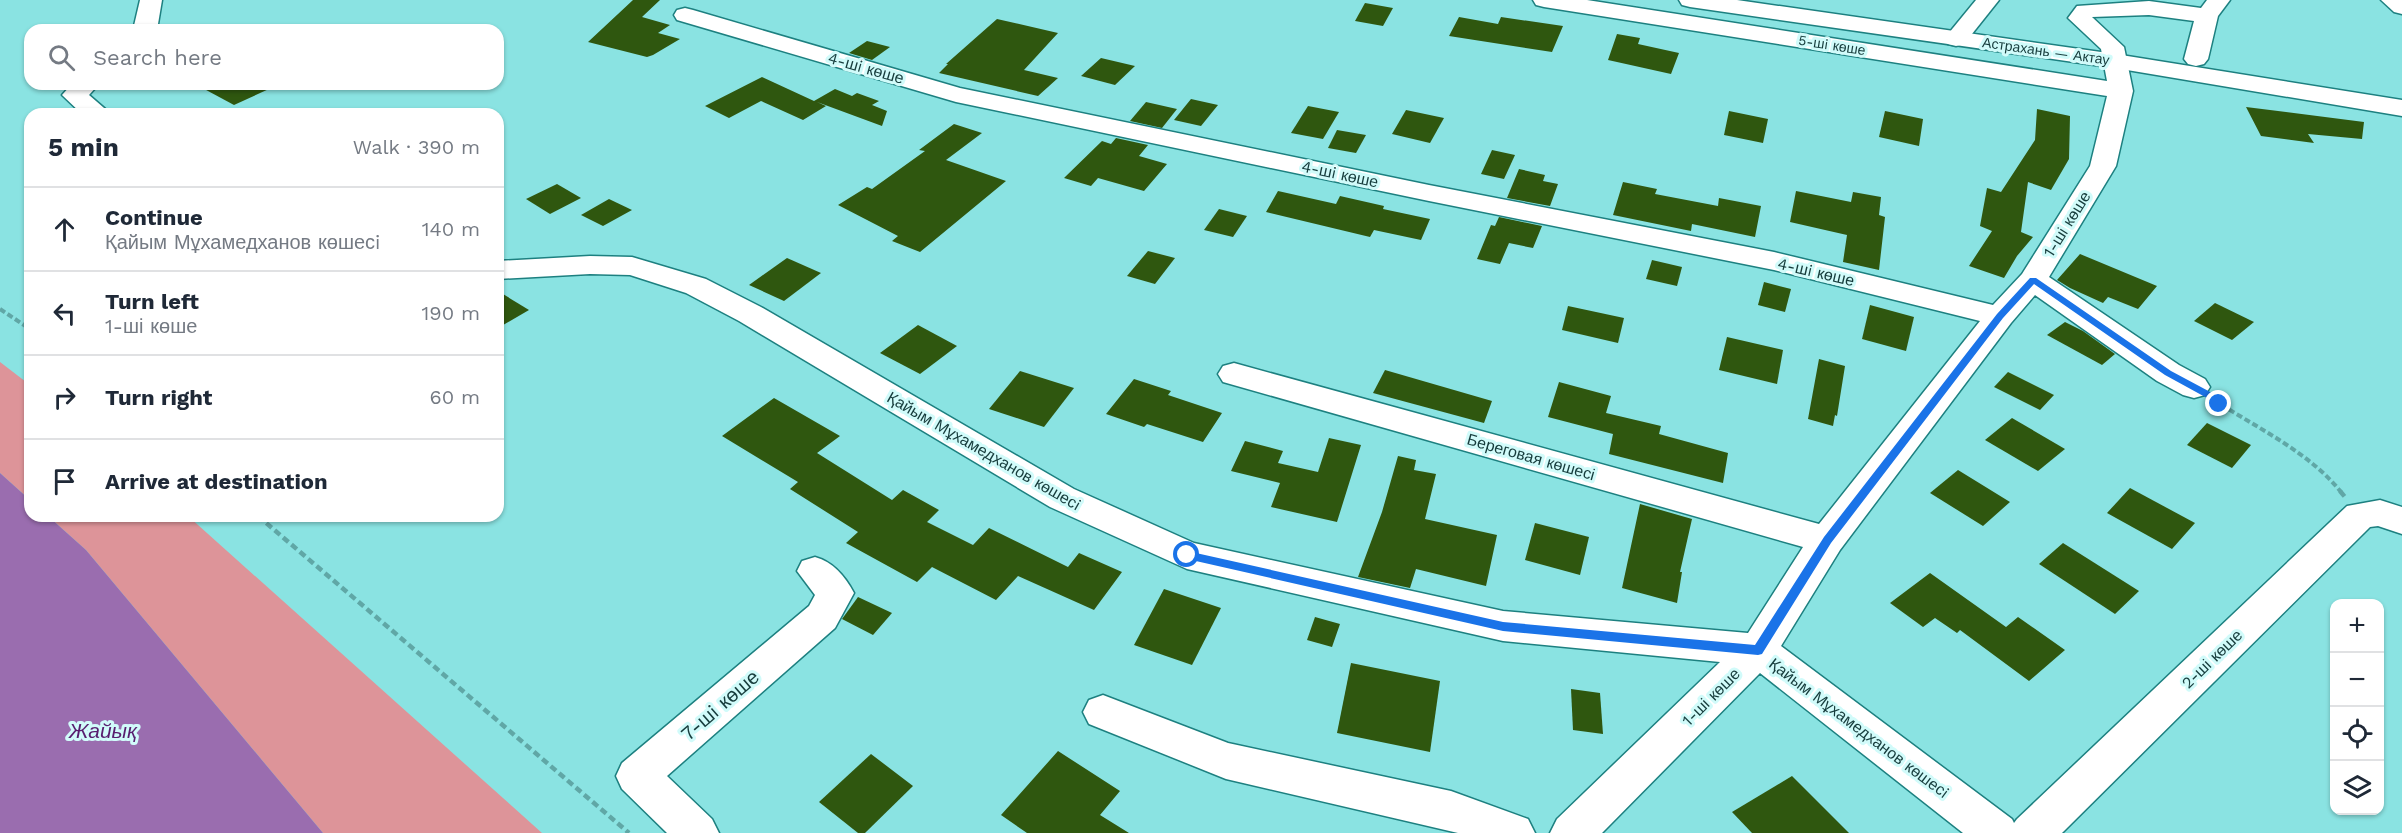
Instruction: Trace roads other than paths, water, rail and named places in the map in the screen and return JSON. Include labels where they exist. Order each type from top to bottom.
[{"type":"main road","points":[[147,24],[151,0]]},
{"type":"main road","name":"5-шi көше","points":[[1544,0],[2116,67]]},
{"type":"main road","name":"Астрахань — Актау","points":[[1689,0],[1962,32]]},
{"type":"main road","name":"Астрахань — Актау","points":[[1800,0],[1962,32],[2116,67],[2402,108]]},
{"type":"main road","points":[[1962,32],[1989,0]]},
{"type":"main road","points":[[2392,0],[2402,7]]},
{"type":"main road","points":[[2116,67],[2079,18],[2085,11],[2213,8],[2196,59]]},
{"type":"main road","name":"4-шi көше","points":[[685,15],[956,94],[1429,193],[1774,261],[2000,316]]},
{"type":"main road","name":"Астрахань — Актау","points":[[2116,67],[2196,59],[2402,92]]},
{"type":"main road","name":"1-ші көше","points":[[1572,833],[1758,650],[1827,540],[2000,316],[2033,280],[2103,166],[2116,67]]},
{"type":"main road","points":[[80,90],[74,95],[90,108]]},
{"type":"main road","name":"Қайым Мұхамедханов көшесi","points":[[504,270],[590,265],[632,266],[696,286],[750,314],[1062,498],[1187,555],[1503,626],[1758,650],[1997,833]]},
{"type":"main road","points":[[2033,280],[2168,373],[2194,387]]},
{"type":"main road","name":"Береговая көшесі","points":[[1234,374],[1827,540]]},
{"type":"main road","name":"2-ші көше","points":[[2032,833],[2360,515],[2380,513],[2402,521]]},
{"type":"main road","name":"7-шi көше","points":[[697,833],[637,776],[822,617],[835,593],[815,571]]},
{"type":"main road","points":[[1103,712],[1226,761],[1452,811],[1513,833]]},
{"type":"water","name":"Жайық","points":[[0,473],[24,495],[24,522],[55,522],[86,550],[323,833],[0,833]]}]
